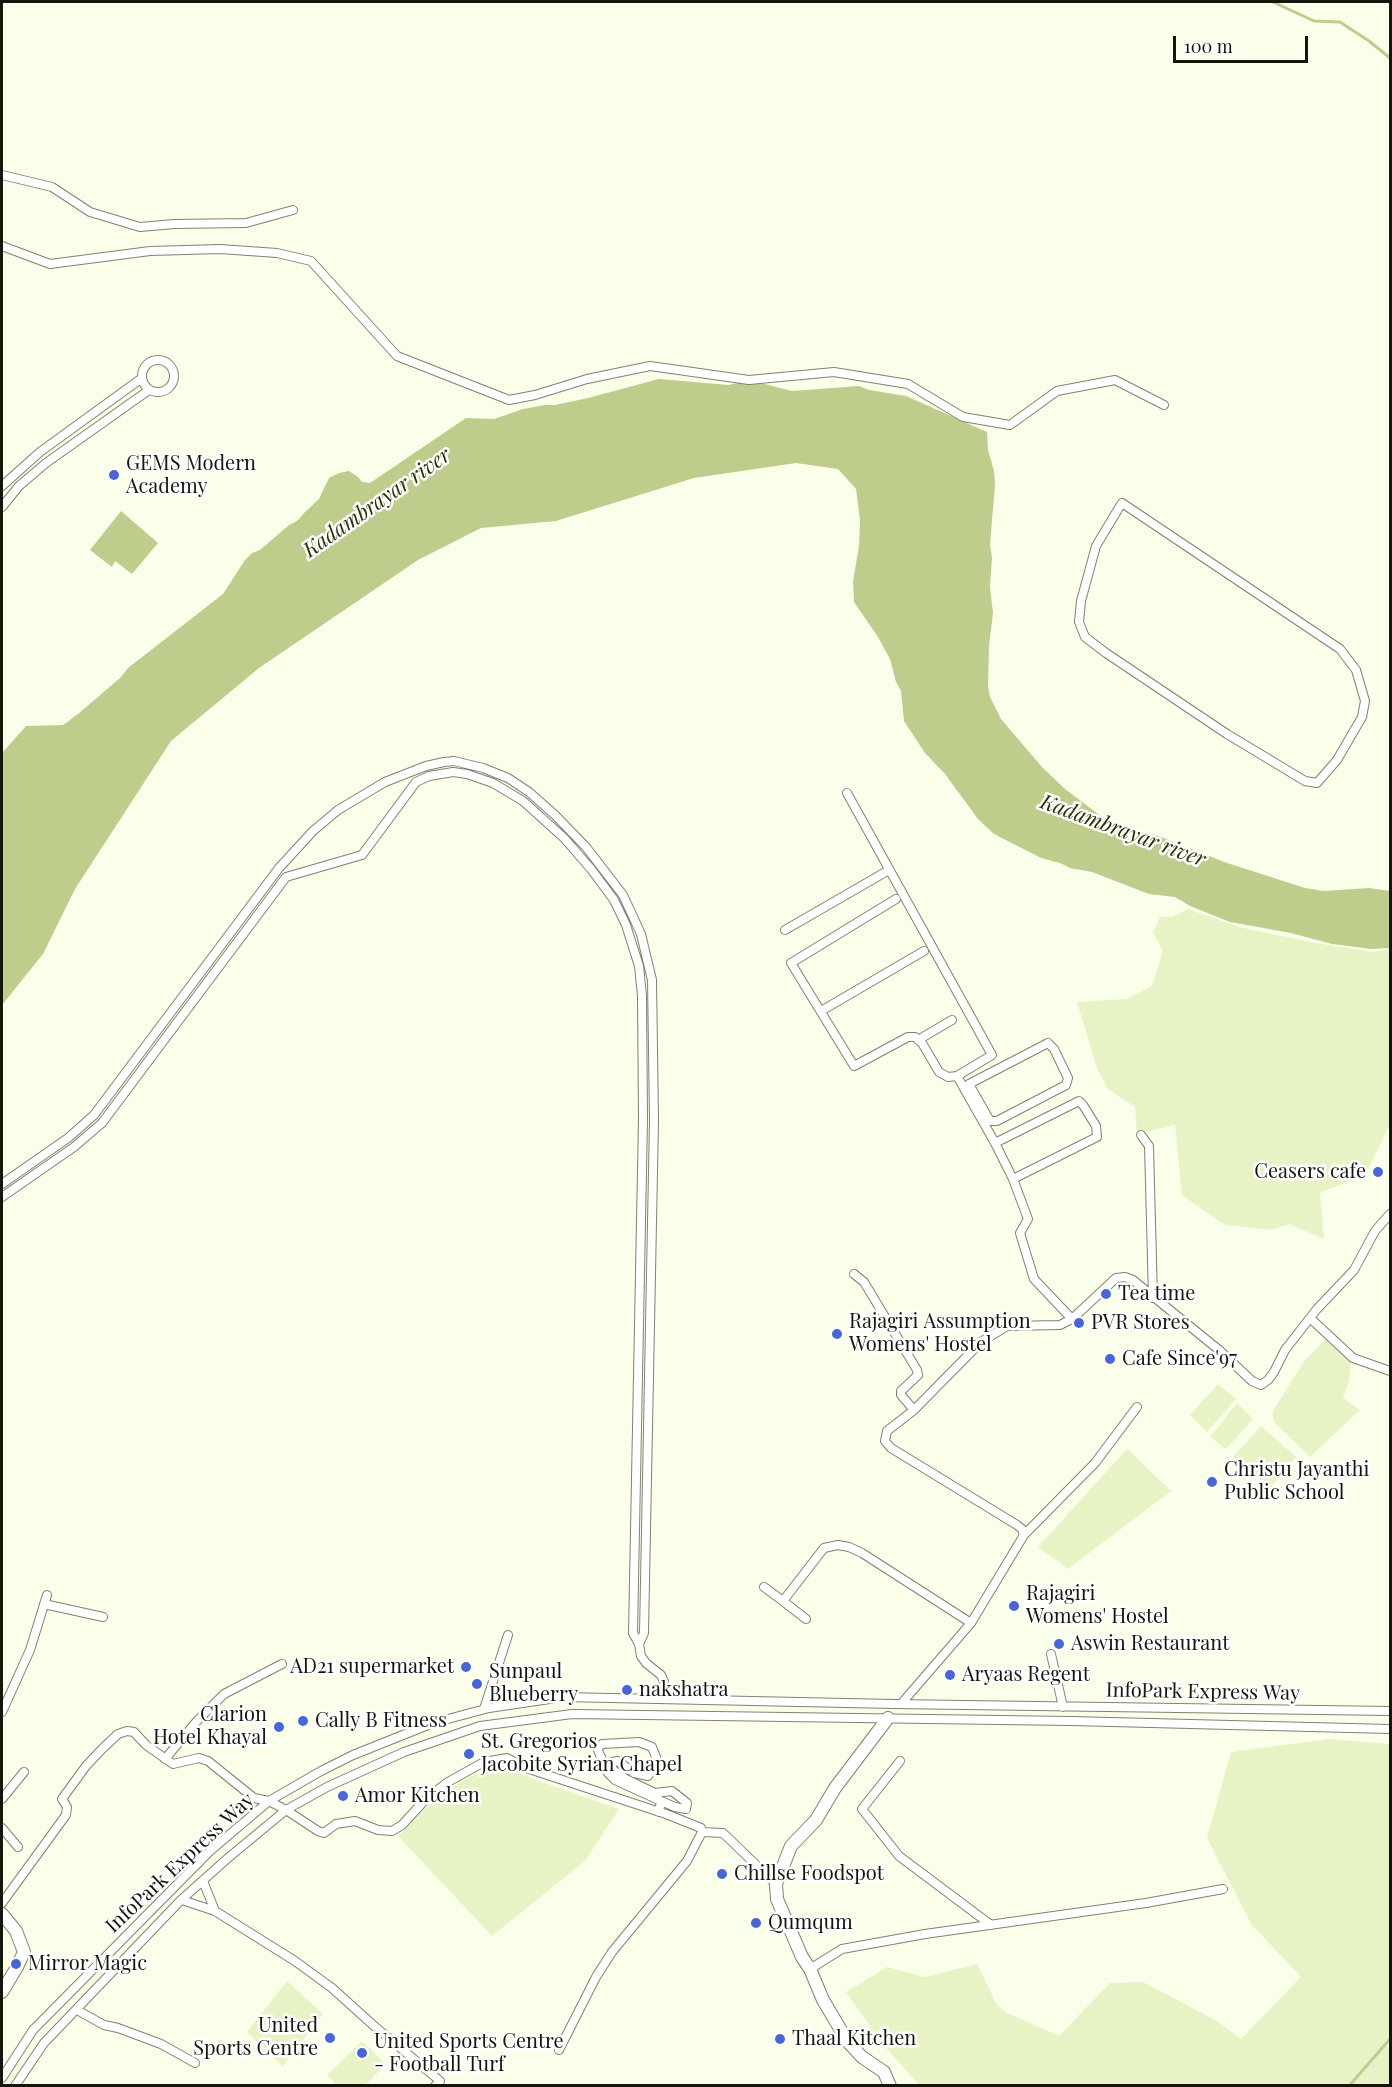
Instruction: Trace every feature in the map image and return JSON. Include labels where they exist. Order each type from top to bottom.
[{"type":"street","points":[[2,175],[52,187],[90,212],[140,227],[246,223],[293,210]]},
{"type":"street","points":[[2,246],[50,264],[150,251],[220,249],[277,253],[311,261],[397,356],[509,400],[535,395],[587,379],[650,366],[748,380],[834,372],[908,384],[963,417],[1010,425],[1057,391],[1115,380],[1164,405]]},
{"type":"street","points":[[2,486],[40,452],[142,378],[144,370],[154,361],[166,363],[172,370],[173,379],[170,387],[162,392],[149,390],[46,463],[19,486],[2,507]]},
{"type":"street","points":[[142,378],[149,390]]},
{"type":"street","points":[[1121,504],[1340,649],[1356,670],[1365,701],[1362,717],[1337,760],[1317,783],[1305,781],[1227,734],[1085,637],[1079,622],[1081,602],[1096,546],[1121,504]]},
{"type":"street","points":[[2,1184],[68,1138],[93,1115],[279,868],[313,831],[338,810],[385,782],[426,766],[454,761],[483,768],[508,778],[529,792],[586,847],[623,895],[641,934],[652,980],[654,1120],[644,1633],[639,1644]]},
{"type":"street","points":[[2,1197],[74,1147],[102,1123],[286,878],[362,855],[416,782],[422,778],[445,772],[460,773],[492,783],[513,794],[564,838],[614,900],[631,938],[641,981],[643,1119],[633,1633],[639,1644],[641,1656],[661,1675],[666,1699]]},
{"type":"street","points":[[847,793],[992,1054],[957,1076],[948,1077],[939,1072],[918,1040],[908,1036],[854,1066],[791,963],[896,899]]},
{"type":"street","points":[[785,930],[889,870]]},
{"type":"street","points":[[820,1011],[924,951]]},
{"type":"street","points":[[918,1040],[952,1020]]},
{"type":"street","points":[[957,1076],[990,1121],[997,1121],[1066,1084],[1068,1078],[1054,1049],[1048,1042],[966,1086]]},
{"type":"street","points":[[966,1086],[1013,1179],[1028,1219],[1020,1233],[1034,1279],[1072,1319]]},
{"type":"street","points":[[995,1143],[1079,1101],[1096,1126],[1097,1137],[1013,1179]]},
{"type":"street","points":[[1141,1135],[1149,1146],[1153,1298]]},
{"type":"street","points":[[1024,1535],[1022,1529],[1017,1525],[891,1448],[885,1441],[887,1431],[914,1410],[981,1342],[1007,1326],[1060,1324],[1072,1319],[1120,1276],[1132,1280],[1219,1350],[1252,1382],[1261,1385],[1274,1372],[1285,1350],[1310,1318],[1354,1270],[1375,1231],[1390,1214]]},
{"type":"street","points":[[854,1274],[864,1282],[917,1370],[918,1375],[901,1391],[901,1395],[914,1410]]},
{"type":"street","points":[[1310,1318],[1353,1358],[1390,1371]]},
{"type":"street","points":[[901,1704],[971,1623],[1024,1535],[1095,1462],[1137,1407]]},
{"type":"street","points":[[783,1601],[824,1548],[838,1545],[849,1546],[862,1552],[971,1623]]},
{"type":"street","points":[[764,1587],[806,1619]]},
{"type":"street","points":[[2,1712],[30,1650],[46,1599],[103,1617]]},
{"type":"street","points":[[484,1709],[508,1635]]},
{"type":"street","points":[[1051,1654],[1062,1707]]},
{"type":"street","points":[[165,1759],[197,1721],[225,1694],[282,1664]]},
{"type":"street","name":"InfoPark Express Way","points":[[2,2078],[33,2030],[210,1851],[269,1802],[353,1755],[433,1723],[484,1709],[563,1697],[1390,1711]]},
{"type":"street","name":"InfoPark Express Way","points":[[15,2085],[44,2043],[182,1900],[286,1810],[327,1787],[404,1752],[480,1726],[572,1714],[1071,1721],[1390,1729]]},
{"type":"street","points":[[888,1718],[835,1788],[816,1820],[791,1846],[776,1884],[777,1899],[823,2000],[848,2042],[862,2057],[884,2072],[890,2085]]},
{"type":"street","points":[[3,1897],[66,1815],[67,1807],[62,1799],[86,1766],[118,1734],[127,1731],[134,1732],[146,1745],[174,1764],[199,1758],[208,1761],[254,1798],[286,1810],[324,1833],[336,1824],[355,1821],[378,1830],[392,1831],[402,1825],[426,1799],[448,1782],[484,1762],[507,1758],[526,1768],[659,1812],[701,1828],[702,1832]]},
{"type":"street","points":[[639,1742],[652,1748],[656,1757],[648,1776],[634,1773],[618,1761],[612,1762],[612,1769],[626,1779],[655,1792],[672,1791],[687,1803],[686,1809],[661,1801],[615,1780],[608,1773],[597,1748],[602,1744],[639,1742]]},
{"type":"street","points":[[900,1761],[862,1809],[899,1856],[991,1925]]},
{"type":"street","points":[[2,1799],[24,1772]]},
{"type":"street","points":[[659,1812],[661,1801]]},
{"type":"street","points":[[2,1828],[18,1847]]},
{"type":"street","points":[[702,1832],[723,1833],[776,1884]]},
{"type":"street","points":[[559,2050],[596,1977],[612,1952],[687,1861],[702,1832]]},
{"type":"street","points":[[203,1881],[215,1911]]},
{"type":"street","points":[[810,1969],[842,1949],[925,1934],[1146,1903],[1223,1888]]},
{"type":"street","points":[[182,1900],[215,1911],[332,1988],[440,2081],[435,2085]]},
{"type":"street","points":[[2,1914],[16,1932],[24,1952],[18,1967],[2,1992]]},
{"type":"street","points":[[77,2010],[104,2025],[161,2044],[195,2063]]},
{"type":"shaded area","points":[[1188,909],[1239,927],[1316,943],[1372,952],[1390,949],[1390,1125],[1364,1177],[1320,1192],[1324,1239],[1289,1224],[1271,1230],[1225,1225],[1182,1195],[1175,1125],[1137,1134],[1135,1107],[1108,1089],[1097,1068],[1077,1002],[1127,999],[1152,986],[1163,951],[1153,932],[1160,917],[1172,917]]},
{"type":"shaded area","points":[[1326,1339],[1351,1362],[1349,1381],[1343,1398],[1360,1410],[1310,1457],[1273,1421],[1273,1411],[1305,1360]]},
{"type":"shaded area","points":[[1218,1384],[1236,1399],[1207,1432],[1190,1415]]},
{"type":"shaded area","points":[[1237,1403],[1253,1419],[1226,1449],[1210,1437]]},
{"type":"shaded area","points":[[1261,1426],[1296,1457],[1270,1488],[1233,1457]]},
{"type":"shaded area","points":[[1127,1449],[1171,1491],[1068,1569],[1038,1547]]},
{"type":"shaded area","points":[[1329,1739],[1390,1744],[1390,2085],[919,2085],[881,2042],[846,1992],[887,1967],[925,1977],[977,1964],[997,2005],[1005,2012],[1059,2036],[1110,1983],[1143,1982],[1217,2021],[1241,2039],[1301,1977],[1251,1924],[1207,1838],[1231,1752]]},
{"type":"shaded area","points":[[499,1764],[533,1779],[619,1809],[585,1861],[492,1936],[398,1836],[430,1804],[463,1780]]},
{"type":"shaded area","points":[[287,1981],[323,2014],[283,2066],[247,2032]]},
{"type":"shaded area","name":"United Sports Centre - Football Turf","points":[[362,2041],[386,2064],[365,2085],[337,2085],[327,2075]]},
{"type":"water","name":"Kadambrayar river","points":[[659,379],[729,385],[749,380],[792,391],[859,386],[869,390],[906,396],[987,432],[995,485],[990,544],[992,558],[990,587],[993,613],[988,687],[990,697],[1001,719],[1042,767],[1065,789],[1102,817],[1126,829],[1156,835],[1224,862],[1305,888],[1324,891],[1369,888],[1390,891],[1390,948],[1372,949],[1332,944],[1291,933],[1230,922],[1190,906],[1175,897],[1149,894],[1092,872],[1070,868],[1041,858],[994,834],[978,819],[945,774],[925,753],[904,721],[901,691],[896,682],[890,659],[854,602],[853,581],[859,546],[860,520],[856,489],[838,469],[796,463],[694,478],[556,521],[481,528],[418,560],[259,668],[171,741],[75,889],[43,954],[2,1005],[2,753],[26,726],[63,725],[78,714],[120,678],[128,668],[223,594],[252,553],[260,550],[297,521],[319,499],[329,478],[349,471],[362,482],[370,483],[466,418],[494,419],[523,409],[588,398]]},
{"type":"water","points":[[121,511],[158,543],[132,574],[115,561],[112,567],[90,550]]},
{"type":"waterway","points":[[1273,2],[1314,21],[1340,22],[1390,58]]},
{"type":"waterway","points":[[1349,2086],[1390,2039]]},
{"type":"place","name":"GEMS Modern Academy","points":[[114,475]]},
{"type":"place","name":"Ceasers cafe","points":[[1378,1172]]},
{"type":"place","name":"Tea time","points":[[1106,1294]]},
{"type":"place","name":"PVR Stores","points":[[1079,1323]]},
{"type":"place","name":"Rajagiri Assumption Womens' Hostel","points":[[837,1334]]},
{"type":"place","name":"Cafe Since'97","points":[[1110,1359]]},
{"type":"place","name":"Christu Jayanthi Public School","points":[[1212,1482]]},
{"type":"place","name":"Rajagiri Womens' Hostel","points":[[1014,1606]]},
{"type":"place","name":"Aswin Restaurant","points":[[1059,1644]]},
{"type":"place","name":"AD21 supermarket","points":[[466,1667]]},
{"type":"place","name":"Aryaas Regent","points":[[950,1675]]},
{"type":"place","name":"Sunpaul Blueberry","points":[[477,1684]]},
{"type":"place","name":"nakshatra","points":[[627,1690]]},
{"type":"place","name":"Cally B Fitness","points":[[303,1721]]},
{"type":"place","name":"Clarion Hotel Khayal","points":[[279,1727]]},
{"type":"place","name":"St. Gregorios Jacobite Syrian Chapel","points":[[469,1754]]},
{"type":"place","name":"Amor Kitchen","points":[[343,1796]]},
{"type":"place","name":"Chillse Foodspot","points":[[722,1874]]},
{"type":"place","name":"Qumqum","points":[[756,1923]]},
{"type":"place","name":"Mirror Magic","points":[[16,1964]]},
{"type":"place","name":"United Sports Centre","points":[[330,2038]]},
{"type":"place","name":"Thaal Kitchen","points":[[780,2039]]},
{"type":"place","name":"United Sports Centre - Football Turf","points":[[362,2053]]}]
